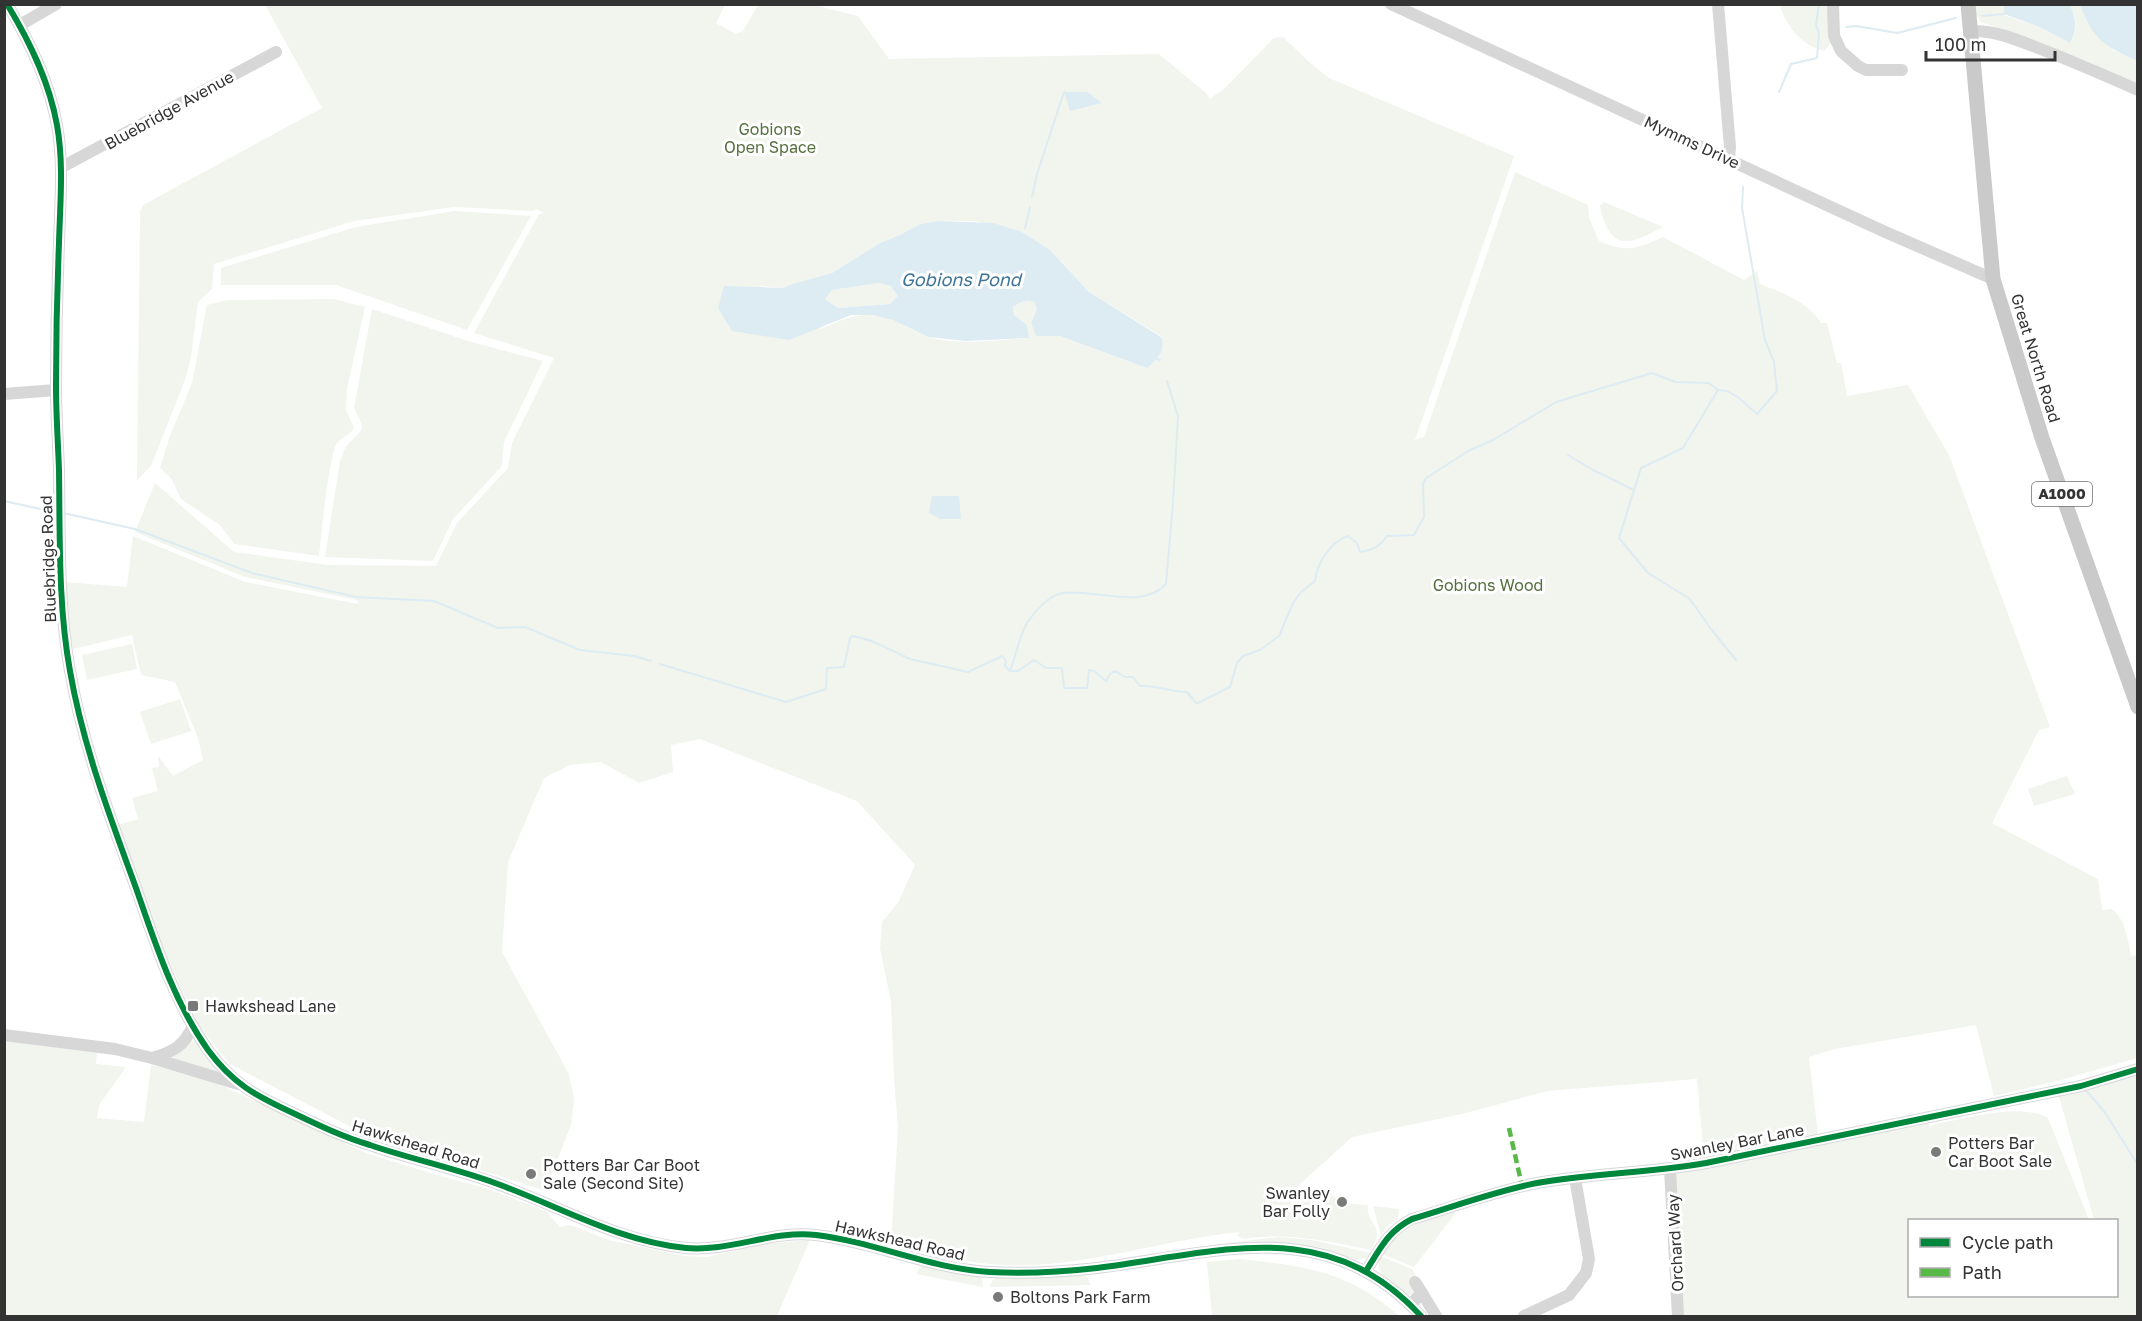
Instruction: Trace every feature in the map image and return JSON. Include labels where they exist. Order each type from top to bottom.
[{"type":"main road","name":"Great North Road","points":[[1968,4],[1993,279],[2042,438],[2138,707]]},
{"type":"street","name":"Bluebridge Road","points":[[7,4],[20,25],[47,85],[58,127],[62,167],[57,285],[56,390],[64,631],[71,676],[86,742],[140,899],[176,993],[208,1051],[239,1084]]},
{"type":"street","points":[[20,25],[56,4]]},
{"type":"street","name":"Mymms Drive","points":[[1391,4],[1993,279]]},
{"type":"street","points":[[1718,4],[1730,147],[1729,160]]},
{"type":"street","points":[[1833,4],[1834,36],[1841,51],[1866,70],[1902,70]]},
{"type":"street","points":[[1970,31],[1985,30],[2018,40],[2138,90]]},
{"type":"street","name":"Bluebridge Avenue","points":[[62,167],[276,52]]},
{"type":"street","points":[[4,394],[56,390]]},
{"type":"street","points":[[152,1058],[178,1048],[188,1037],[193,1026]]},
{"type":"street","points":[[4,1035],[115,1049],[239,1084]]},
{"type":"street","name":"Swanley Bar Lane","points":[[1365,1271],[1386,1239],[1398,1226],[1412,1219],[1522,1186],[1575,1178],[1670,1169],[2081,1086],[2138,1069]]},
{"type":"street","name":"Hawkshead Road","points":[[239,1084],[308,1120],[370,1145],[486,1180],[618,1233],[665,1245],[700,1248],[766,1237],[818,1235],[964,1269],[1032,1273],[1092,1269],[1223,1249],[1264,1247],[1297,1249],[1346,1261],[1365,1271],[1384,1282],[1421,1317]]},
{"type":"street","name":"Orchard Way","points":[[1670,1169],[1678,1317]]},
{"type":"street","points":[[1524,1317],[1544,1312],[1574,1291],[1587,1273],[1589,1258],[1575,1178]]},
{"type":"street","points":[[1415,1282],[1436,1317]]},
{"type":"street","points":[[1410,1305],[1422,1293]]},
{"type":"green space","points":[[265,5],[725,5],[716,23],[736,34],[743,31],[758,5],[814,5],[858,16],[889,59],[1159,54],[1206,93],[1210,99],[1225,88],[1274,38],[1283,37],[1329,78],[1514,156],[1415,440],[1424,437],[1515,172],[1588,205],[1589,218],[1599,241],[1608,245],[1624,248],[1638,247],[1663,237],[1744,280],[1757,271],[1760,284],[1802,303],[1821,323],[1827,323],[1837,363],[1841,363],[1847,396],[1908,385],[1949,455],[2050,727],[2039,730],[1992,823],[2098,879],[2102,910],[2112,909],[2117,914],[2126,931],[2131,956],[2137,955],[2137,1058],[1994,1096],[1976,1025],[1835,1049],[1809,1057],[1818,1135],[1704,1158],[1697,1079],[1547,1091],[1462,1114],[1352,1137],[1298,1186],[1312,1197],[1332,1195],[1337,1199],[1337,1203],[1368,1205],[1369,1217],[1377,1235],[1371,1250],[1291,1237],[1243,1239],[1237,1235],[1240,1232],[1053,1264],[990,1264],[940,1256],[891,1243],[898,1128],[891,1002],[880,948],[882,922],[898,903],[915,865],[857,801],[700,739],[671,745],[673,772],[639,783],[601,762],[570,765],[544,778],[508,862],[502,952],[569,1074],[574,1100],[571,1125],[545,1191],[353,1128],[230,1064],[200,1027],[180,987],[143,900],[117,825],[138,819],[132,798],[158,791],[152,768],[159,767],[159,757],[173,776],[203,760],[198,738],[175,682],[141,675],[132,635],[73,649],[65,582],[127,587],[133,536],[245,582],[358,604],[357,600],[245,577],[135,532],[155,483],[234,552],[328,565],[436,566],[457,523],[508,468],[512,443],[554,358],[474,333],[539,214],[544,213],[536,209],[534,211],[454,207],[354,221],[214,264],[212,289],[198,302],[191,357],[185,380],[151,466],[137,480],[140,212],[143,205],[322,108]],"holes":[[[939,221],[975,221],[1024,233],[1050,250],[1089,292],[1161,336],[1147,368],[1060,336],[1036,336],[1031,323],[1037,309],[1031,301],[1013,307],[1014,315],[1027,325],[1029,338],[978,342],[953,341],[928,337],[884,317],[866,315],[848,318],[821,329],[760,286],[784,288],[832,273],[880,243],[920,224]]]},
{"type":"green space","points":[[1780,5],[1829,5],[1831,43],[1824,51],[1812,47],[1796,34],[1784,16]]},
{"type":"green space","points":[[1975,5],[2004,5],[2004,15],[2042,28],[2070,43],[2076,24],[2070,5],[2080,5],[2086,20],[2113,50],[2137,61],[2137,83],[2079,58],[1981,22],[1975,12]]},
{"type":"green space","points":[[1604,202],[1663,227],[1640,238],[1622,241],[1615,238],[1604,221],[1600,206]]},
{"type":"green space","points":[[455,211],[531,216],[467,330],[336,285],[221,285],[221,268],[356,227]]},
{"type":"green space","points":[[878,283],[891,286],[899,296],[890,304],[838,308],[825,299],[832,290]]},
{"type":"green space","points":[[334,299],[365,307],[347,389],[346,410],[354,428],[337,443],[334,450],[319,556],[234,544],[220,525],[181,499],[171,478],[160,468],[170,436],[192,383],[207,305],[228,300]]},
{"type":"green space","points":[[372,309],[468,341],[543,361],[504,442],[502,466],[453,519],[433,561],[325,557],[340,461],[345,449],[362,427],[354,408]]},
{"type":"green space","points":[[132,644],[137,669],[87,680],[82,655]]},
{"type":"green space","points":[[180,699],[191,731],[151,744],[140,712]]},
{"type":"green space","points":[[2067,776],[2075,794],[2034,806],[2028,789]]},
{"type":"green space","points":[[5,1041],[97,1053],[96,1064],[126,1067],[99,1105],[97,1118],[144,1122],[151,1065],[206,1078],[366,1153],[485,1188],[546,1211],[560,1227],[570,1225],[609,1240],[685,1256],[707,1257],[764,1244],[810,1240],[777,1316],[5,1316]]},
{"type":"green space","points":[[190,1041],[196,1041],[221,1073],[173,1060],[172,1054]]},
{"type":"green space","points":[[2137,1072],[2137,1316],[1682,1316],[1675,1185],[1677,1173],[1929,1123],[1929,1127],[1993,1113],[2023,1111],[2048,1118],[2089,1219],[1908,1219],[1908,1297],[2118,1297],[2118,1219],[2094,1219],[2058,1093]]},
{"type":"green space","points":[[1373,1206],[1399,1209],[1398,1219],[1381,1235]]},
{"type":"green space","points":[[1454,1211],[1455,1214],[1414,1267],[1382,1254],[1405,1231]]},
{"type":"green space","points":[[1279,1237],[1312,1240],[1371,1253],[1366,1258],[1357,1260],[1297,1244],[1227,1243]]},
{"type":"green space","points":[[1380,1256],[1412,1269],[1416,1276],[1410,1280],[1415,1291],[1413,1295],[1408,1295],[1386,1279],[1379,1269]]},
{"type":"green space","points":[[1239,1259],[1325,1273],[1362,1289],[1399,1316],[1212,1316],[1207,1262]]},
{"type":"green space","points":[[920,1267],[978,1276],[982,1279],[983,1287],[916,1274]]},
{"type":"green space","points":[[1083,1274],[1091,1285],[990,1287],[996,1278]]},
{"type":"water","points":[[2004,5],[2070,5],[2075,24],[2070,43],[2042,28],[2004,14]]},
{"type":"water","points":[[2080,5],[2137,5],[2137,61],[2116,51],[2101,40],[2090,26]]},
{"type":"water","points":[[1064,92],[1087,92],[1102,103],[1070,111]]},
{"type":"water","name":"Gobions Pond","points":[[939,221],[994,223],[1024,233],[1050,250],[1089,292],[1161,337],[1160,354],[1147,368],[1060,336],[1036,336],[1031,323],[1037,309],[1034,302],[1029,301],[1021,302],[1013,307],[1014,315],[1027,325],[1029,338],[966,341],[928,337],[893,320],[873,315],[851,315],[789,340],[732,331],[718,308],[724,286],[784,288],[832,273],[880,243],[920,224]],"holes":[[[878,283],[891,286],[898,296],[890,304],[838,308],[825,299],[832,290]]]},
{"type":"water","points":[[932,496],[959,496],[961,519],[940,519],[929,513]]},
{"type":"waterway","points":[[1779,92],[1791,64],[1817,58],[1819,34],[1816,25],[1819,4]]},
{"type":"waterway","points":[[1982,16],[2004,14]]},
{"type":"waterway","points":[[1846,27],[1856,26],[1897,33],[1956,18]]},
{"type":"waterway","points":[[1032,197],[1037,174],[1064,92]]},
{"type":"waterway","points":[[660,664],[786,702],[826,689],[827,668],[844,667],[850,638],[853,636],[872,641],[910,659],[968,672],[1002,656],[1006,661],[1005,666],[1010,671],[1018,671],[1034,660],[1046,668],[1062,668],[1064,688],[1087,688],[1089,670],[1094,671],[1106,681],[1115,671],[1125,677],[1133,677],[1140,686],[1187,692],[1198,703],[1230,687],[1237,663],[1243,656],[1260,650],[1279,636],[1293,603],[1301,592],[1315,581],[1322,560],[1330,548],[1348,536],[1357,543],[1360,552],[1375,547],[1387,536],[1414,535],[1424,517],[1423,484],[1426,478],[1470,450],[1493,440],[1556,402],[1652,373],[1675,382],[1709,383],[1718,390],[1727,391],[1739,398],[1757,414],[1777,391],[1774,362],[1765,340],[1742,208],[1743,187]]},
{"type":"waterway","points":[[1025,228],[1030,207]]},
{"type":"waterway","points":[[1010,671],[1027,623],[1052,597],[1063,593],[1117,597],[1145,596],[1156,592],[1166,584],[1178,416],[1167,381]]},
{"type":"waterway","points":[[1718,390],[1683,448],[1641,468],[1619,538],[1648,573],[1690,599],[1736,660]]},
{"type":"waterway","points":[[1568,455],[1634,490]]},
{"type":"waterway","points":[[4,501],[54,512]]},
{"type":"waterway","points":[[63,513],[135,529],[252,573],[356,597],[434,601],[498,628],[525,627],[580,650],[634,656],[651,661]]},
{"type":"waterway","points":[[2085,1089],[2106,1114],[2138,1165]]},
{"type":"marked path","points":[[1509,1128],[1522,1186]]},
{"type":"cycle path","points":[[7,4],[31,47],[44,77],[59,140],[61,184],[56,386],[60,571],[63,621],[70,671],[82,727],[98,781],[166,972],[196,1032],[227,1072],[246,1088],[268,1101],[340,1135],[480,1178],[589,1222],[661,1244],[702,1248],[783,1235],[816,1235],[860,1243],[946,1266],[968,1270],[1017,1273],[1084,1269],[1228,1249],[1269,1248],[1309,1252],[1347,1263],[1385,1284],[1421,1316]]},
{"type":"cycle path","points":[[1366,1271],[1385,1241],[1412,1219],[1506,1190],[1558,1180],[1706,1163],[2081,1086],[2138,1069]]},
{"type":"place","name":"Hawkshead Lane","points":[[193,1006]]},
{"type":"place","name":"Potters Bar Car Boot Sale","points":[[1936,1152]]},
{"type":"place","name":"Potters Bar Car Boot Sale (Second Site)","points":[[531,1174]]},
{"type":"place","name":"Swanley Bar Folly","points":[[1342,1202]]},
{"type":"place","name":"Boltons Park Farm","points":[[998,1297]]},
{"type":"park label","name":"Gobions Open Space","points":[[770,138]]},
{"type":"park label","name":"Gobions Wood","points":[[1488,585]]}]
